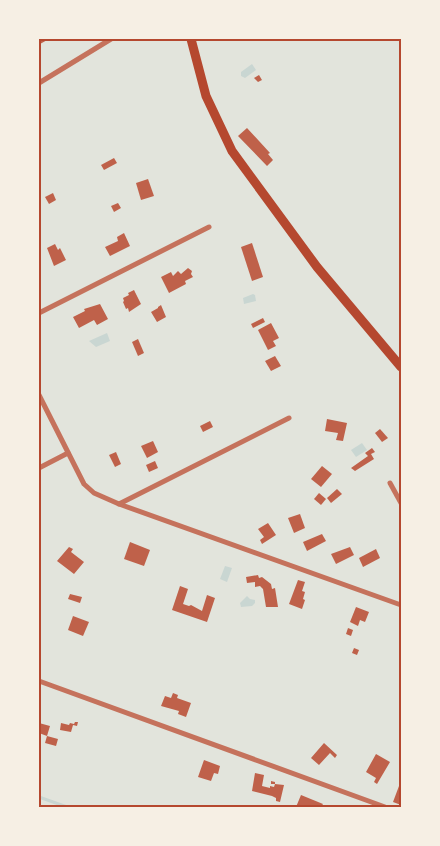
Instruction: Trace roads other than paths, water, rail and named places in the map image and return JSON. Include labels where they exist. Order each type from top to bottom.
[{"type":"main road","points":[[191,39],[206,96],[232,151],[317,267],[401,367]]},
{"type":"street","points":[[39,83],[111,39]]},
{"type":"street","points":[[39,313],[209,227]]},
{"type":"street","points":[[39,395],[88,489],[119,504],[401,605]]},
{"type":"street","points":[[119,504],[289,418]]},
{"type":"street","points":[[39,468],[68,453]]},
{"type":"street","points":[[390,483],[401,503]]},
{"type":"street","points":[[39,681],[385,807]]},
{"type":"waterway","points":[[39,797],[67,807]]}]
